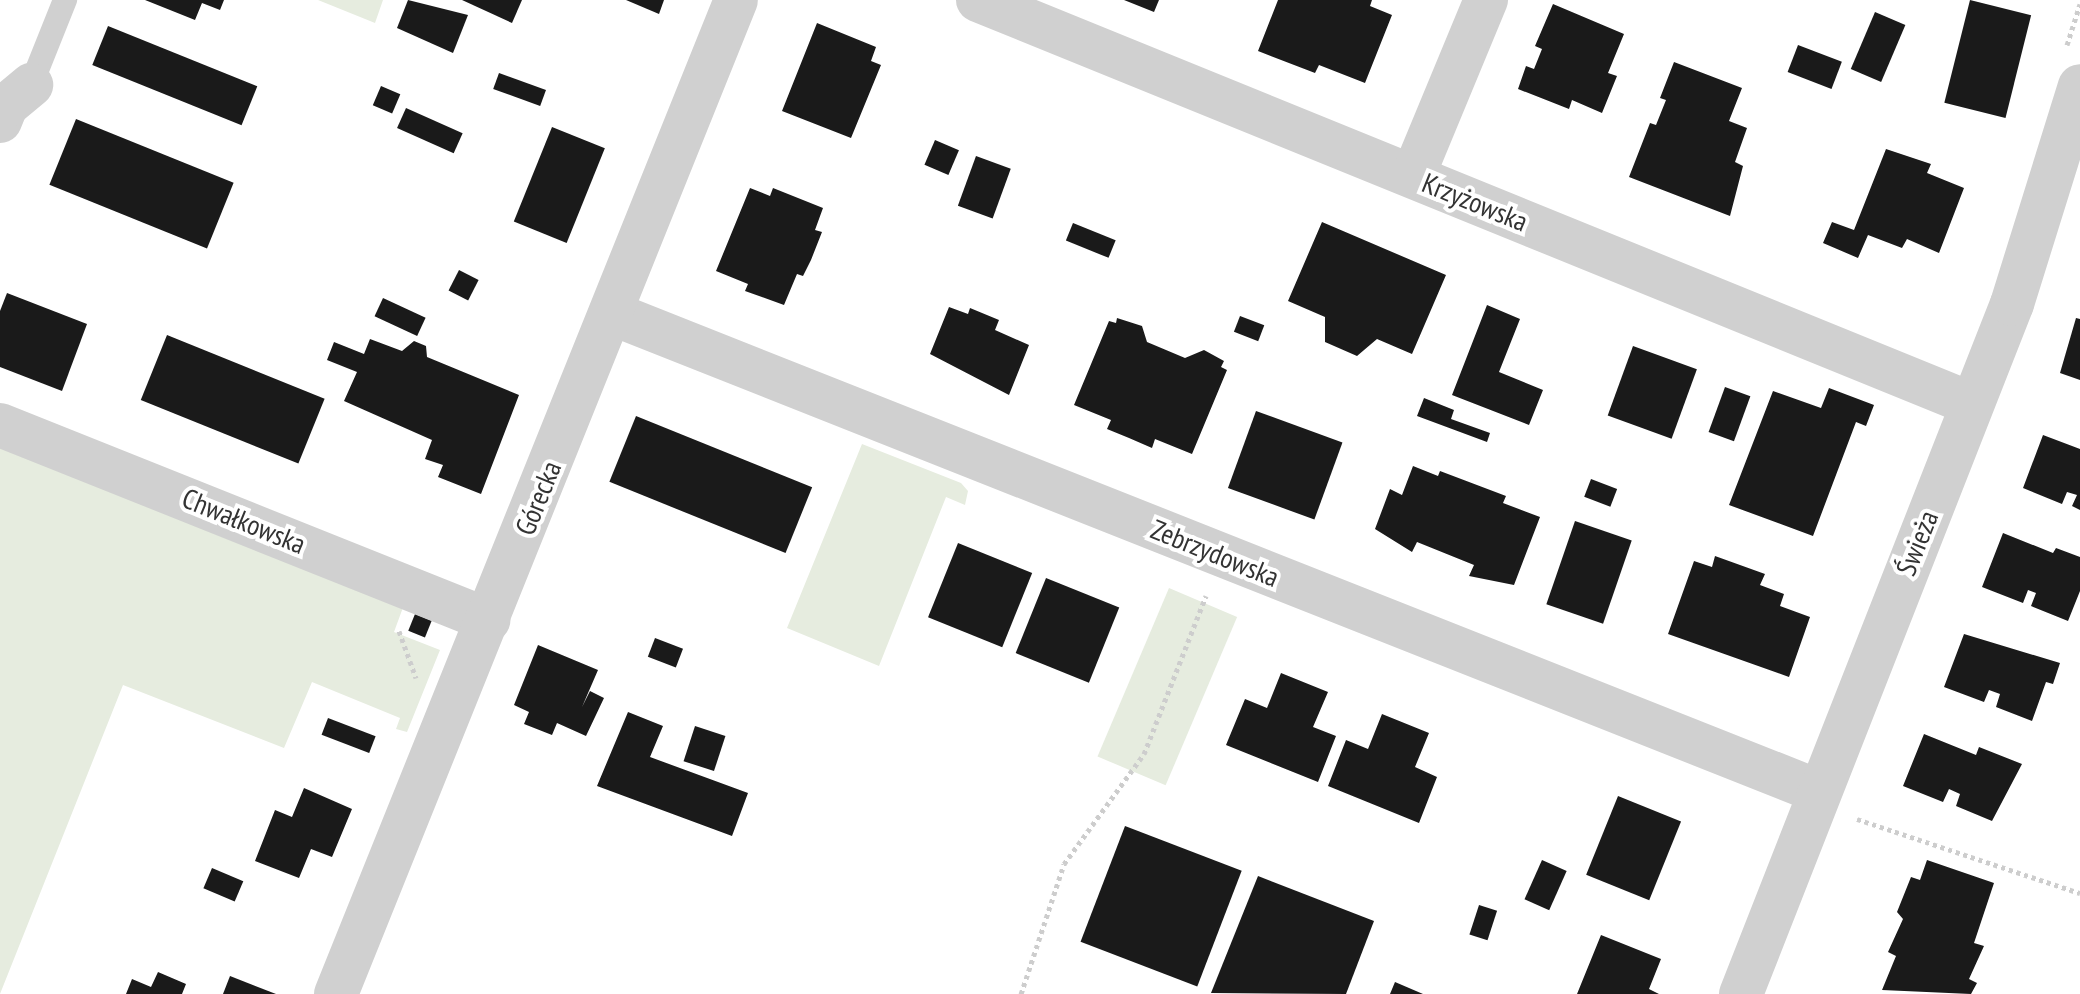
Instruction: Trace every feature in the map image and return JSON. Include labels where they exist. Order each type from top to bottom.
[{"type":"street","name":"Górecka","points":[[336,994],[736,0]]},
{"type":"street","name":"Krzyżowska","points":[[978,0],[1972,404]]},
{"type":"street","points":[[1413,176],[1486,0]]},
{"type":"street","points":[[0,121],[6,106],[31,85]]},
{"type":"street","name":"Świeża","points":[[1741,994],[2012,304],[2073,132],[2080,86]]},
{"type":"street","name":"Zebrzydowska","points":[[611,313],[1820,792]]},
{"type":"street","name":"Chwałkowska","points":[[0,425],[488,620]]},
{"type":"lane","points":[[31,85],[65,0]]},
{"type":"path","points":[[1021,994],[1064,864],[1144,754],[1222,555]]},
{"type":"path","points":[[366,570],[407,649],[421,694]]},
{"type":"path","points":[[1820,792],[1837,813],[2080,893]]},
{"type":"shaded area","points":[[318,0],[383,0],[375,23]]},
{"type":"shaded area","points":[[0,440],[405,602],[394,632],[440,650],[407,732],[396,729],[400,718],[312,682],[284,748],[123,685],[0,994]]},
{"type":"shaded area","points":[[862,444],[961,483],[968,491],[965,505],[946,497],[879,666],[787,628]]},
{"type":"shaded area","points":[[1169,588],[1237,617],[1166,785],[1097,756]]},
{"type":"building","points":[[145,0],[224,0],[220,10],[202,3],[195,20]]},
{"type":"building","points":[[408,0],[468,15],[453,53],[397,28]]},
{"type":"building","points":[[462,0],[522,0],[512,23]]},
{"type":"building","points":[[626,0],[664,0],[659,14]]},
{"type":"building","points":[[1124,0],[1159,0],[1154,12]]},
{"type":"building","points":[[1278,0],[1372,0],[1370,6],[1392,15],[1365,83],[1319,65],[1315,73],[1258,51]]},
{"type":"building","points":[[1970,0],[2031,15],[2005,118],[1944,103]]},
{"type":"building","points":[[1553,4],[1624,34],[1608,73],[1617,76],[1602,113],[1572,100],[1569,109],[1518,89],[1526,66],[1534,69],[1542,49],[1535,46]]},
{"type":"building","points":[[1875,12],[1905,25],[1881,82],[1851,69]]},
{"type":"building","points":[[817,23],[876,47],[871,61],[881,65],[851,138],[782,111]]},
{"type":"building","points":[[108,26],[257,86],[242,125],[92,65]]},
{"type":"building","points":[[1798,45],[1842,62],[1831,89],[1788,72]]},
{"type":"building","points":[[1674,62],[1742,88],[1729,121],[1747,128],[1735,162],[1743,166],[1730,216],[1629,177],[1650,123],[1656,125],[1666,100],[1660,98]]},
{"type":"building","points":[[499,73],[546,90],[540,106],[493,89]]},
{"type":"building","points":[[381,86],[400,94],[392,114],[373,105]]},
{"type":"building","points":[[406,108],[463,133],[454,153],[397,128]]},
{"type":"building","points":[[76,119],[234,183],[207,249],[49,185]]},
{"type":"building","points":[[552,127],[605,148],[567,243],[514,222]]},
{"type":"building","points":[[935,140],[959,150],[948,175],[924,165]]},
{"type":"building","points":[[1886,149],[1931,164],[1927,173],[1964,188],[1939,253],[1907,239],[1902,248],[1868,235],[1858,258],[1823,243],[1832,222],[1854,230]]},
{"type":"building","points":[[976,156],[1011,169],[993,218],[958,206]]},
{"type":"building","points":[[750,188],[770,196],[773,188],[823,208],[815,230],[822,232],[811,260],[803,276],[797,274],[784,305],[745,291],[748,284],[716,271]]},
{"type":"building","points":[[1322,222],[1446,275],[1412,354],[1377,339],[1357,356],[1325,342],[1325,317],[1288,301]]},
{"type":"building","points":[[1073,223],[1116,240],[1109,258],[1066,241]]},
{"type":"building","points":[[459,270],[479,280],[468,300],[449,290]]},
{"type":"building","points":[[7,293],[87,324],[62,391],[0,367],[0,311]]},
{"type":"building","points":[[383,298],[426,318],[417,336],[375,316]]},
{"type":"building","points":[[1487,305],[1520,319],[1499,372],[1543,390],[1529,425],[1452,395]]},
{"type":"building","points":[[949,307],[968,314],[970,308],[999,320],[995,330],[1029,345],[1009,395],[930,354]]},
{"type":"building","points":[[1240,316],[1264,325],[1258,341],[1234,332]]},
{"type":"building","points":[[1117,318],[1142,326],[1147,342],[1185,358],[1204,350],[1224,361],[1221,367],[1227,370],[1192,454],[1155,439],[1152,448],[1107,429],[1111,420],[1074,405],[1109,321],[1116,323]]},
{"type":"building","points":[[2076,318],[2080,319],[2080,380],[2060,373]]},
{"type":"building","points":[[167,335],[325,399],[298,464],[141,400]]},
{"type":"building","points":[[370,339],[402,351],[414,341],[426,346],[427,357],[519,395],[481,494],[438,477],[443,465],[425,459],[432,440],[344,401],[357,372],[327,360],[334,342],[364,354]]},
{"type":"building","points":[[1633,346],[1697,369],[1672,439],[1608,416]]},
{"type":"building","points":[[1725,387],[1750,396],[1734,441],[1709,432]]},
{"type":"building","points":[[1829,388],[1874,405],[1866,426],[1856,422],[1813,536],[1729,505],[1773,391],[1821,408]]},
{"type":"building","points":[[1424,398],[1454,410],[1451,419],[1490,433],[1487,442],[1417,416]]},
{"type":"building","points":[[1256,411],[1342,442],[1314,520],[1228,488]]},
{"type":"building","points":[[636,416],[812,487],[786,553],[609,482]]},
{"type":"building","points":[[2043,435],[2080,449],[2080,510],[2072,506],[2077,495],[2067,492],[2062,504],[2023,488]]},
{"type":"building","points":[[1413,466],[1438,476],[1440,471],[1506,496],[1503,503],[1540,517],[1514,585],[1469,576],[1474,565],[1417,542],[1412,552],[1375,529],[1390,489],[1402,495]]},
{"type":"building","points":[[1591,479],[1617,489],[1610,507],[1584,497]]},
{"type":"building","points":[[1575,521],[1632,541],[1603,624],[1546,604]]},
{"type":"building","points":[[2003,533],[2053,553],[2056,548],[2080,557],[2080,591],[2068,621],[2031,606],[2036,593],[2028,590],[2023,603],[1982,587]]},
{"type":"building","points":[[958,543],[1032,573],[1002,647],[928,617]]},
{"type":"building","points":[[1715,556],[1765,574],[1760,585],[1784,594],[1780,606],[1810,617],[1789,677],[1668,634],[1694,561],[1712,567]]},
{"type":"building","points":[[1046,578],[1119,608],[1089,683],[1016,653]]},
{"type":"building","points":[[415,614],[432,621],[425,637],[408,631]]},
{"type":"building","points":[[1964,634],[2060,663],[2053,684],[2046,682],[2032,721],[1996,707],[2000,694],[1989,690],[1984,702],[1944,687]]},
{"type":"building","points":[[655,638],[683,649],[676,667],[648,657]]},
{"type":"building","points":[[538,645],[598,670],[582,707],[590,691],[604,698],[586,736],[557,723],[552,735],[524,724],[529,712],[514,705]]},
{"type":"building","points":[[1281,673],[1328,692],[1313,727],[1336,736],[1318,782],[1226,745],[1245,699],[1267,708]]},
{"type":"building","points":[[628,712],[663,726],[650,757],[748,793],[732,836],[597,786]]},
{"type":"building","points":[[1382,714],[1429,733],[1415,767],[1437,777],[1419,823],[1328,786],[1346,740],[1368,749]]},
{"type":"building","points":[[328,718],[376,736],[369,753],[322,735]]},
{"type":"building","points":[[695,726],[725,736],[714,771],[684,761]]},
{"type":"building","points":[[1924,734],[1976,755],[1979,747],[2022,764],[1992,821],[1956,806],[1960,794],[1949,789],[1943,802],[1903,786]]},
{"type":"building","points":[[304,788],[352,809],[332,857],[311,849],[299,878],[255,861],[275,810],[292,817]]},
{"type":"building","points":[[1618,796],[1681,821],[1649,900],[1586,875]]},
{"type":"building","points":[[1125,826],[1242,871],[1197,987],[1081,942]]},
{"type":"building","points":[[1542,860],[1567,871],[1549,910],[1525,899]]},
{"type":"building","points":[[1927,860],[1994,883],[1974,943],[1984,946],[1969,979],[1977,983],[1971,994],[1882,990],[1896,956],[1888,952],[1903,919],[1897,912],[1911,877],[1920,880]]},
{"type":"building","points":[[212,868],[243,881],[235,902],[203,888]]},
{"type":"building","points":[[1258,876],[1374,921],[1346,994],[1211,993]]},
{"type":"building","points":[[1479,905],[1497,911],[1487,940],[1469,934]]},
{"type":"building","points":[[1601,935],[1661,959],[1649,989],[1659,994],[1577,994]]},
{"type":"building","points":[[158,972],[186,984],[182,994],[126,994],[132,979],[151,987]]},
{"type":"building","points":[[230,976],[276,994],[223,994]]},
{"type":"building","points":[[1395,982],[1423,994],[1390,994]]}]
